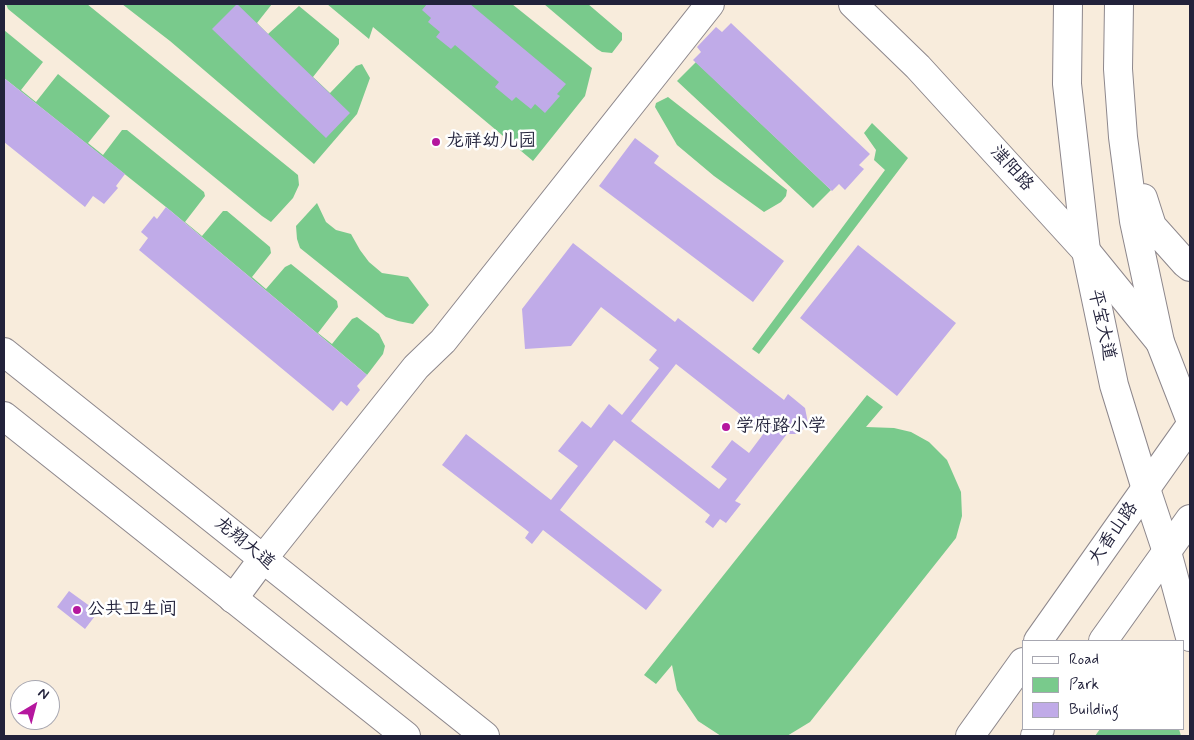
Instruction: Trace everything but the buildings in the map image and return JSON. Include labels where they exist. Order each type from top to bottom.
[{"type":"main road","points":[[233,598],[416,367],[443,341],[710,4]]},
{"type":"main road","name":"滍阳路","points":[[853,4],[918,67],[1086,251],[1160,342]]},
{"type":"main road","name":"平宝大道","points":[[1068,4],[1067,84],[1086,251],[1114,384],[1167,552],[1190,637]]},
{"type":"main road","points":[[1119,4],[1118,69],[1123,137],[1134,220],[1160,342],[1190,419]]},
{"type":"main road","points":[[1123,137],[1152,226],[1184,263],[1190,267]]},
{"type":"main road","name":"龙翔大道","points":[[4,352],[484,736]]},
{"type":"main road","points":[[4,416],[406,736]]},
{"type":"main road","name":"大香山路","points":[[1039,640],[1190,426]]},
{"type":"main road","points":[[1104,640],[1190,519]]},
{"type":"main road","points":[[970,736],[1022,663]]},
{"type":"green space","points":[[6,4],[87,4],[298,175],[299,185],[293,198],[271,222],[262,216],[8,9]]},
{"type":"green space","points":[[122,4],[272,4],[257,23],[268,34],[299,6],[339,39],[339,44],[313,77],[330,93],[356,66],[362,64],[370,78],[357,114],[314,164],[170,41]]},
{"type":"green space","points":[[327,4],[512,4],[592,68],[585,96],[533,161],[373,27],[369,39]]},
{"type":"green space","points":[[544,4],[588,4],[622,33],[622,40],[612,53],[602,52]]},
{"type":"green space","points":[[4,30],[43,62],[21,90],[36,102],[58,74],[110,116],[88,143],[103,155],[122,130],[127,130],[204,192],[205,196],[185,222],[202,236],[223,211],[227,211],[270,247],[271,253],[252,277],[266,289],[285,267],[291,264],[337,301],[338,307],[318,333],[332,344],[352,319],[357,317],[379,334],[385,346],[383,354],[367,375],[166,207],[4,78]]},
{"type":"green space","points":[[696,62],[831,190],[813,208],[677,81]]},
{"type":"green space","points":[[668,97],[787,190],[786,196],[781,202],[764,212],[714,176],[677,145],[655,107],[656,103]]},
{"type":"green space","points":[[872,123],[908,158],[759,354],[752,349],[885,170],[874,160],[876,150],[864,133]]},
{"type":"green space","points":[[317,203],[326,222],[336,230],[351,234],[369,262],[382,273],[408,277],[429,305],[413,324],[386,317],[300,248],[296,226]]},
{"type":"green space","points":[[867,395],[883,407],[866,427],[894,428],[911,432],[929,442],[947,460],[961,492],[962,516],[956,538],[810,722],[787,736],[721,736],[698,721],[677,690],[672,665],[656,684],[644,675]]},
{"type":"green space","points":[[1099,730],[1179,730],[1181,736],[1095,736]]},
{"type":"place","name":"龙祥幼儿园","points":[[436,142]]},
{"type":"place","name":"学府路小学","points":[[726,427]]},
{"type":"place","name":"公共卫生间","points":[[77,610]]}]
